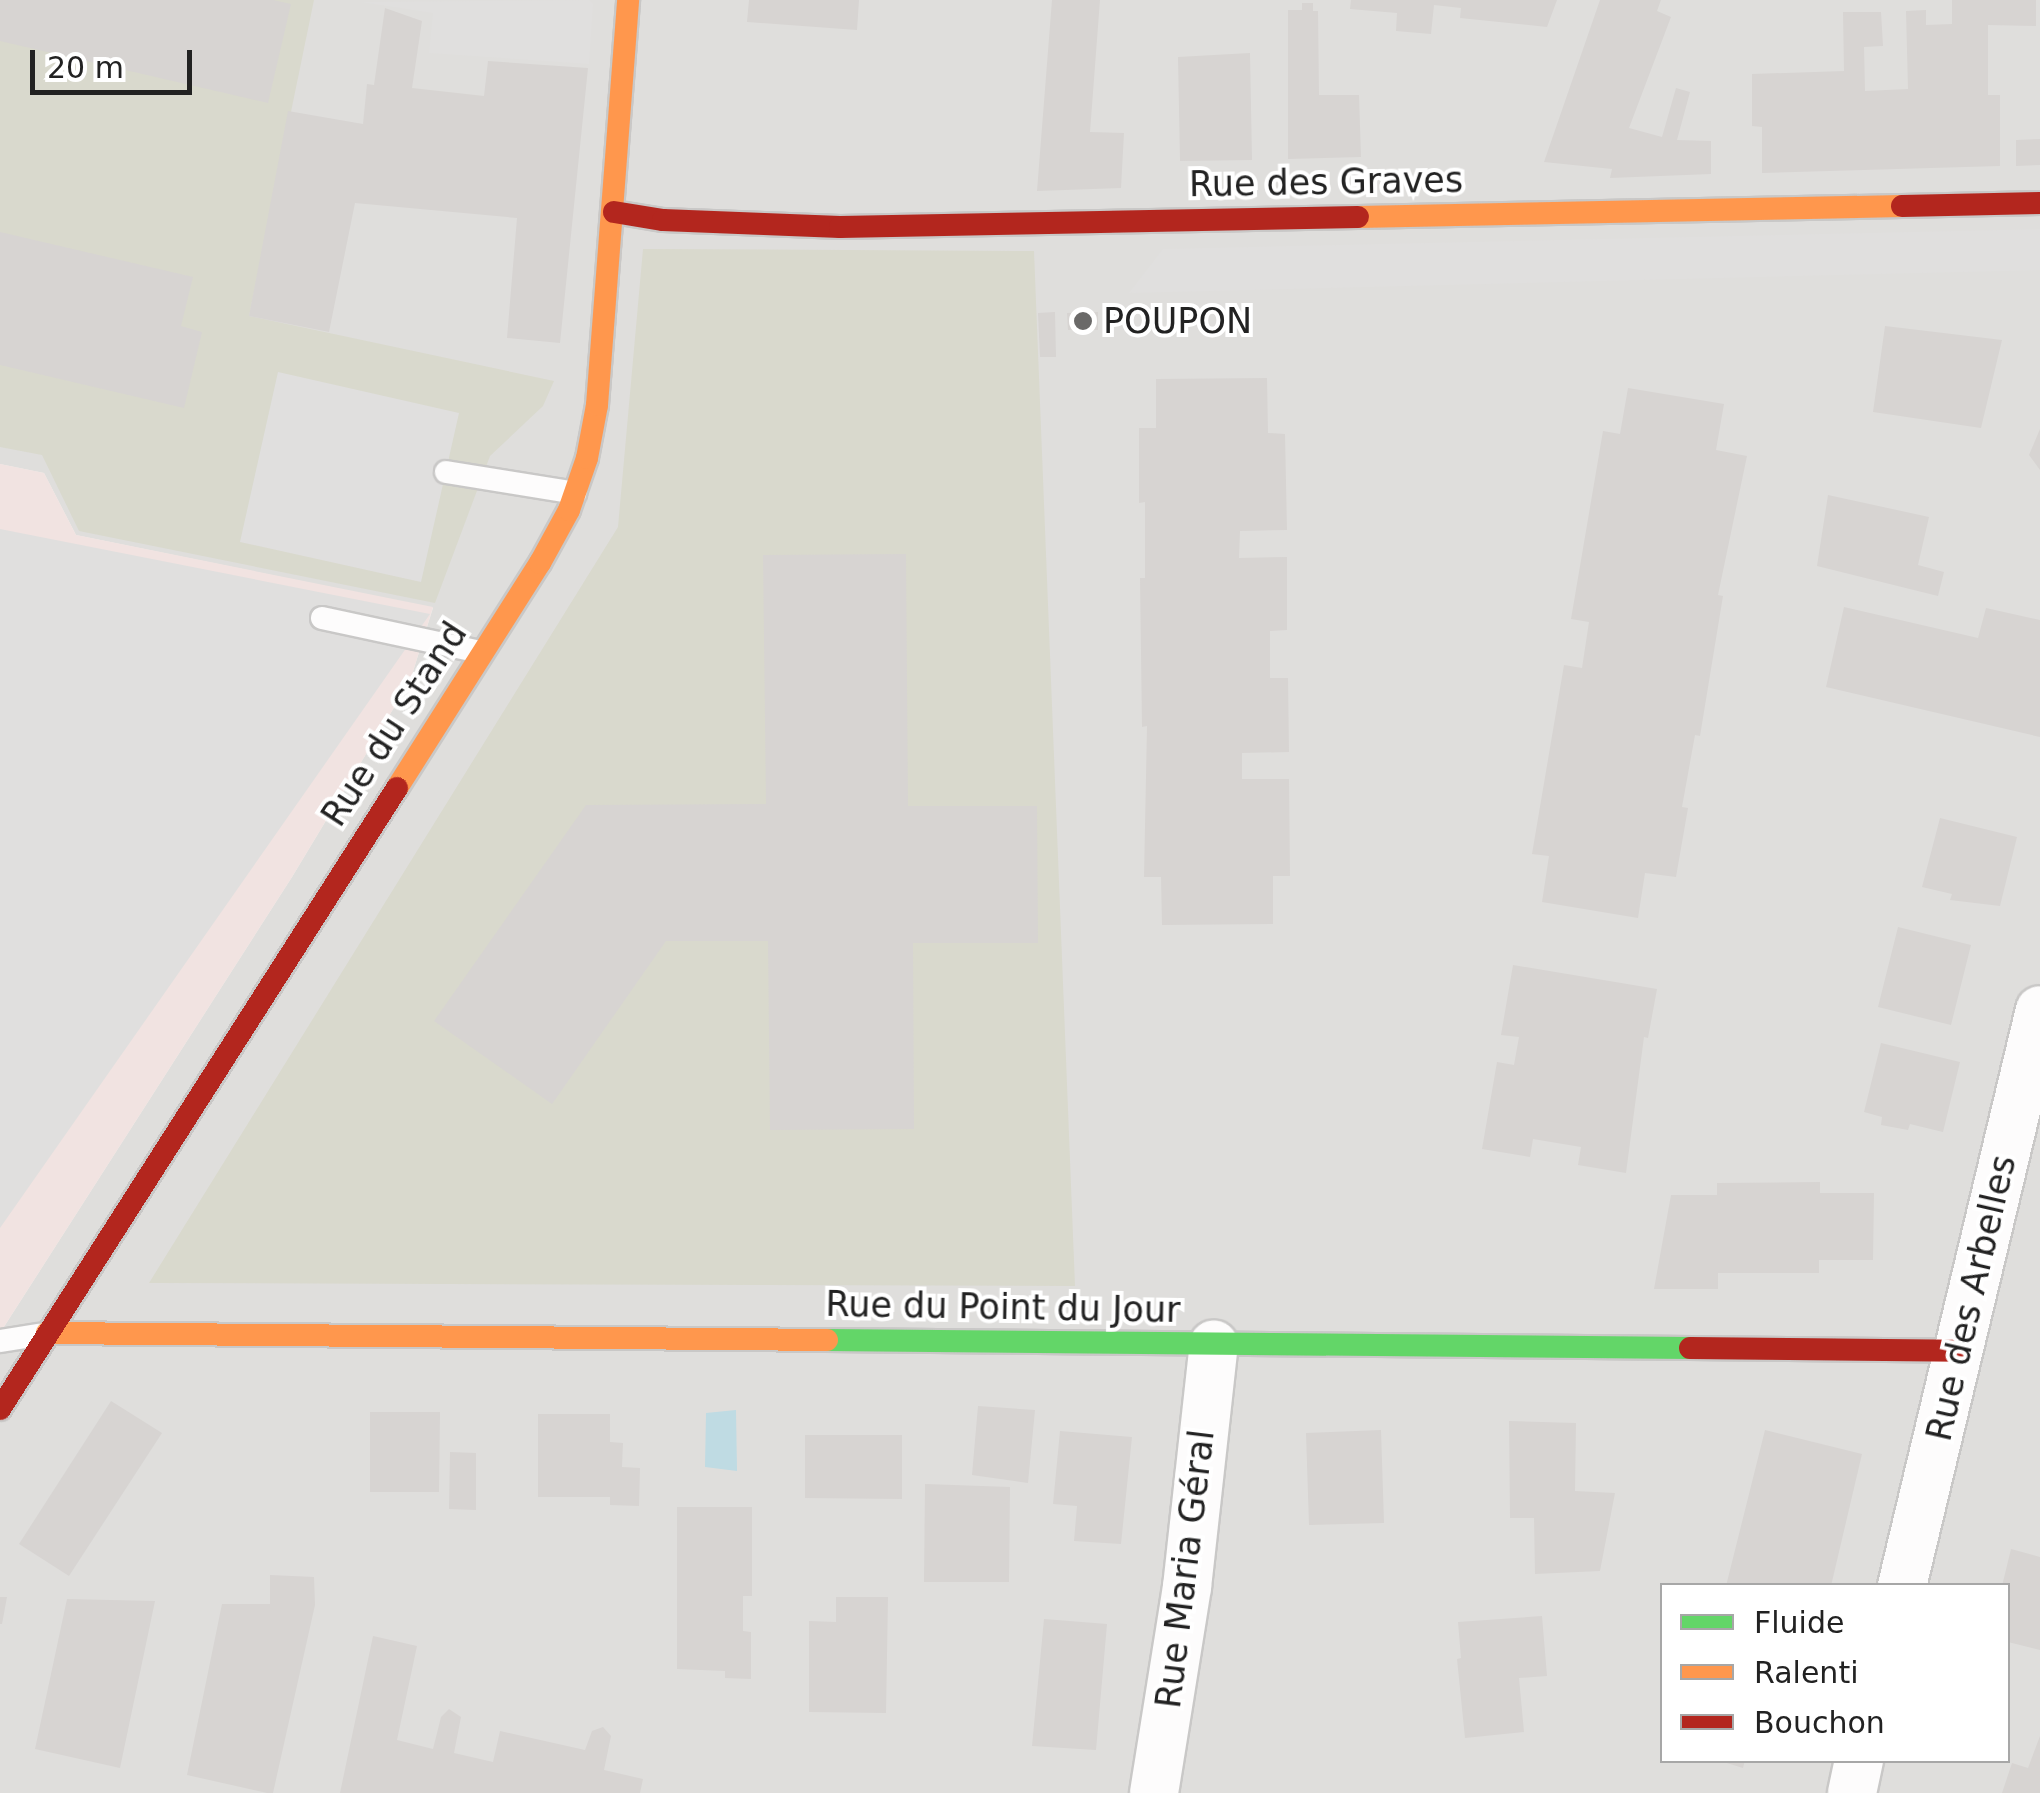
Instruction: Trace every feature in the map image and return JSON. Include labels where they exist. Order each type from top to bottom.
[{"type":"street","name":"Rue du Stand","points":[[0,1410],[540,563],[576,493],[597,405],[628,0]]},
{"type":"street","name":"Rue des Graves","points":[[614,212],[663,220],[840,227],[2040,202]]},
{"type":"street","name":"Rue des Arbelles","points":[[1903,1583],[2040,1010]]},
{"type":"street","name":"Rue du Point du Jour","points":[[48,1333],[1959,1351]]},
{"type":"street","name":"Rue Maria Géral","points":[[1154,1793],[1187,1587],[1214,1344]]},
{"type":"street","points":[[1852,1793],[1859,1763]]},
{"type":"lane","points":[[446,472],[576,493]]},
{"type":"lane","points":[[322,618],[482,652]]},
{"type":"lane","points":[[0,1341],[48,1333]]},
{"type":"shaded area","points":[[0,0],[2040,0],[2040,1793],[0,1793],[0,1333],[292,877],[410,681],[433,608],[76,535],[44,473],[0,464]]},
{"type":"shaded area","points":[[0,0],[314,0],[249,316],[554,381],[543,406],[490,456],[435,603],[79,531],[42,455],[0,447]]},
{"type":"shaded area","points":[[589,0],[593,4],[589,64],[429,53],[433,13],[361,2]]},
{"type":"shaded area","points":[[2040,229],[2040,270],[1129,293],[1163,249]]},
{"type":"shaded area","points":[[643,249],[1034,251],[1075,1286],[149,1283],[618,527]]},
{"type":"shaded area","points":[[278,372],[459,413],[421,582],[240,542]]},
{"type":"shaded area","points":[[0,464],[44,473],[76,535],[433,607],[410,681],[292,877],[0,1333]]},
{"type":"shaded area","points":[[0,529],[430,614],[0,1228]]},
{"type":"water","points":[[736,1410],[737,1471],[705,1467],[706,1413]]},
{"type":"building","points":[[0,0],[273,0],[291,4],[268,103],[0,41]]},
{"type":"building","points":[[749,0],[859,0],[857,30],[747,22]]},
{"type":"building","points":[[1052,0],[1100,0],[1090,132],[1124,133],[1121,188],[1037,191]]},
{"type":"building","points":[[1351,0],[1557,0],[1547,27],[1460,18],[1461,8],[1434,5],[1431,34],[1396,31],[1397,13],[1350,9]]},
{"type":"building","points":[[1600,0],[1661,0],[1657,11],[1671,17],[1629,128],[1662,137],[1676,88],[1690,92],[1677,140],[1711,141],[1711,174],[1610,178],[1612,169],[1544,162]]},
{"type":"building","points":[[1952,0],[2036,0],[2036,26],[1988,25],[1988,95],[2000,95],[2000,166],[1762,173],[1762,127],[1752,126],[1752,74],[1844,71],[1843,12],[1881,12],[1883,46],[1864,47],[1865,91],[1908,89],[1906,11],[1926,10],[1926,25],[1952,24]]},
{"type":"building","points":[[1302,3],[1313,3],[1313,11],[1318,11],[1319,95],[1359,95],[1361,157],[1288,159],[1288,10],[1302,10]]},
{"type":"building","points":[[385,8],[422,21],[412,88],[484,96],[488,61],[588,68],[560,343],[507,338],[517,218],[355,203],[329,332],[249,316],[288,111],[363,124],[367,84],[374,85]]},
{"type":"building","points":[[1250,53],[1252,160],[1180,161],[1178,57]]},
{"type":"building","points":[[2040,139],[2040,165],[2016,166],[2016,140]]},
{"type":"building","points":[[0,232],[193,277],[181,326],[202,332],[184,408],[0,365]]},
{"type":"building","points":[[1055,312],[1056,357],[1040,357],[1038,313]]},
{"type":"building","name":"POUPON","points":[[1098,312],[1098,330],[1068,330],[1067,313]]},
{"type":"building","points":[[1885,326],[2002,340],[1981,428],[1873,412]]},
{"type":"building","points":[[1267,378],[1268,433],[1285,434],[1287,530],[1240,531],[1239,558],[1287,557],[1287,630],[1270,631],[1270,678],[1288,678],[1289,752],[1242,753],[1242,779],[1289,779],[1290,876],[1273,876],[1273,924],[1162,925],[1161,877],[1144,877],[1147,726],[1142,727],[1140,578],[1145,578],[1145,502],[1139,503],[1139,428],[1156,428],[1156,379]]},
{"type":"building","points":[[1628,388],[1724,404],[1716,450],[1747,456],[1718,595],[1723,596],[1700,736],[1695,735],[1682,807],[1688,808],[1676,877],[1645,873],[1638,918],[1542,902],[1549,856],[1532,854],[1564,665],[1582,668],[1589,622],[1571,619],[1603,431],[1620,434]]},
{"type":"building","points":[[2040,429],[2040,470],[2029,455]]},
{"type":"building","points":[[1828,495],[1929,517],[1918,565],[1944,572],[1938,596],[1817,566]]},
{"type":"building","points":[[906,554],[908,806],[1037,806],[1038,943],[913,943],[914,1129],[770,1130],[768,941],[666,941],[552,1104],[434,1021],[586,805],[766,804],[763,555]]},
{"type":"building","points":[[1844,607],[1978,638],[1986,608],[2040,620],[2040,737],[1826,687]]},
{"type":"building","points":[[1940,818],[2017,837],[2000,906],[1950,900],[1952,894],[1922,887]]},
{"type":"building","points":[[1898,927],[1971,945],[1951,1025],[1878,1007]]},
{"type":"building","points":[[1513,965],[1657,989],[1648,1038],[1644,1037],[1626,1173],[1578,1165],[1581,1147],[1533,1139],[1530,1157],[1482,1149],[1497,1062],[1514,1065],[1519,1037],[1501,1035]]},
{"type":"building","points":[[1881,1043],[1960,1062],[1943,1132],[1910,1124],[1908,1130],[1881,1125],[1882,1117],[1864,1112]]},
{"type":"building","points":[[1820,1182],[1820,1193],[1874,1193],[1873,1260],[1819,1260],[1819,1273],[1718,1273],[1718,1289],[1654,1289],[1671,1195],[1717,1195],[1717,1183]]},
{"type":"building","points":[[111,1401],[162,1433],[69,1576],[19,1544]]},
{"type":"building","points":[[978,1406],[1035,1410],[1028,1483],[972,1475]]},
{"type":"building","points":[[370,1412],[440,1412],[439,1492],[370,1492]]},
{"type":"building","points":[[538,1414],[610,1414],[610,1442],[623,1443],[622,1467],[640,1468],[639,1506],[610,1505],[610,1497],[538,1497]]},
{"type":"building","points":[[1509,1421],[1576,1423],[1575,1491],[1615,1493],[1600,1571],[1535,1574],[1534,1518],[1510,1518]]},
{"type":"building","points":[[1381,1430],[1384,1523],[1309,1525],[1306,1433]]},
{"type":"building","points":[[1765,1430],[1862,1454],[1832,1583],[1727,1583]]},
{"type":"building","points":[[1060,1431],[1132,1437],[1121,1544],[1074,1541],[1077,1506],[1053,1504]]},
{"type":"building","points":[[805,1435],[902,1435],[902,1499],[805,1498]]},
{"type":"building","points":[[450,1452],[476,1453],[476,1510],[449,1509]]},
{"type":"building","points":[[925,1484],[1010,1487],[1009,1582],[924,1582]]},
{"type":"building","points":[[677,1507],[752,1507],[752,1596],[743,1596],[743,1631],[751,1632],[751,1679],[725,1678],[725,1671],[677,1669]]},
{"type":"building","points":[[2011,1549],[2040,1557],[2040,1650],[2010,1642],[2010,1583],[2003,1583]]},
{"type":"building","points":[[270,1575],[314,1577],[315,1605],[273,1793],[267,1793],[187,1775],[222,1604],[270,1604]]},
{"type":"building","points":[[0,1597],[7,1597],[2,1624],[0,1624]]},
{"type":"building","points":[[836,1597],[888,1597],[886,1713],[809,1712],[809,1621],[836,1622]]},
{"type":"building","points":[[67,1599],[155,1601],[120,1768],[35,1749]]},
{"type":"building","points":[[1542,1616],[1547,1676],[1519,1678],[1524,1732],[1465,1738],[1457,1659],[1461,1658],[1458,1622]]},
{"type":"building","points":[[1044,1619],[1107,1624],[1096,1750],[1032,1746]]},
{"type":"building","points":[[373,1636],[417,1646],[397,1740],[433,1749],[441,1717],[449,1709],[461,1717],[454,1753],[493,1762],[500,1731],[585,1750],[592,1731],[603,1727],[611,1736],[604,1770],[643,1779],[640,1793],[340,1793]]},
{"type":"building","points":[[2040,1736],[2040,1793],[2002,1793],[2012,1763],[2028,1768]]},
{"type":"traffic: fast","points":[[827,1340],[1690,1348]]},
{"type":"traffic: slow","points":[[397,788],[540,563],[569,510],[587,458],[597,405],[628,0]]},
{"type":"traffic: slow","points":[[1358,217],[1902,206]]},
{"type":"traffic: slow","points":[[47,1333],[827,1340]]},
{"type":"traffic: jam","points":[[1902,206],[2040,203]]},
{"type":"traffic: jam","points":[[614,212],[663,220],[840,227],[1358,217]]},
{"type":"traffic: jam","points":[[0,1409],[397,788]]},
{"type":"traffic: jam","points":[[1690,1348],[1959,1351]]},
{"type":"place","name":"POUPON","points":[[1083,321]]}]
